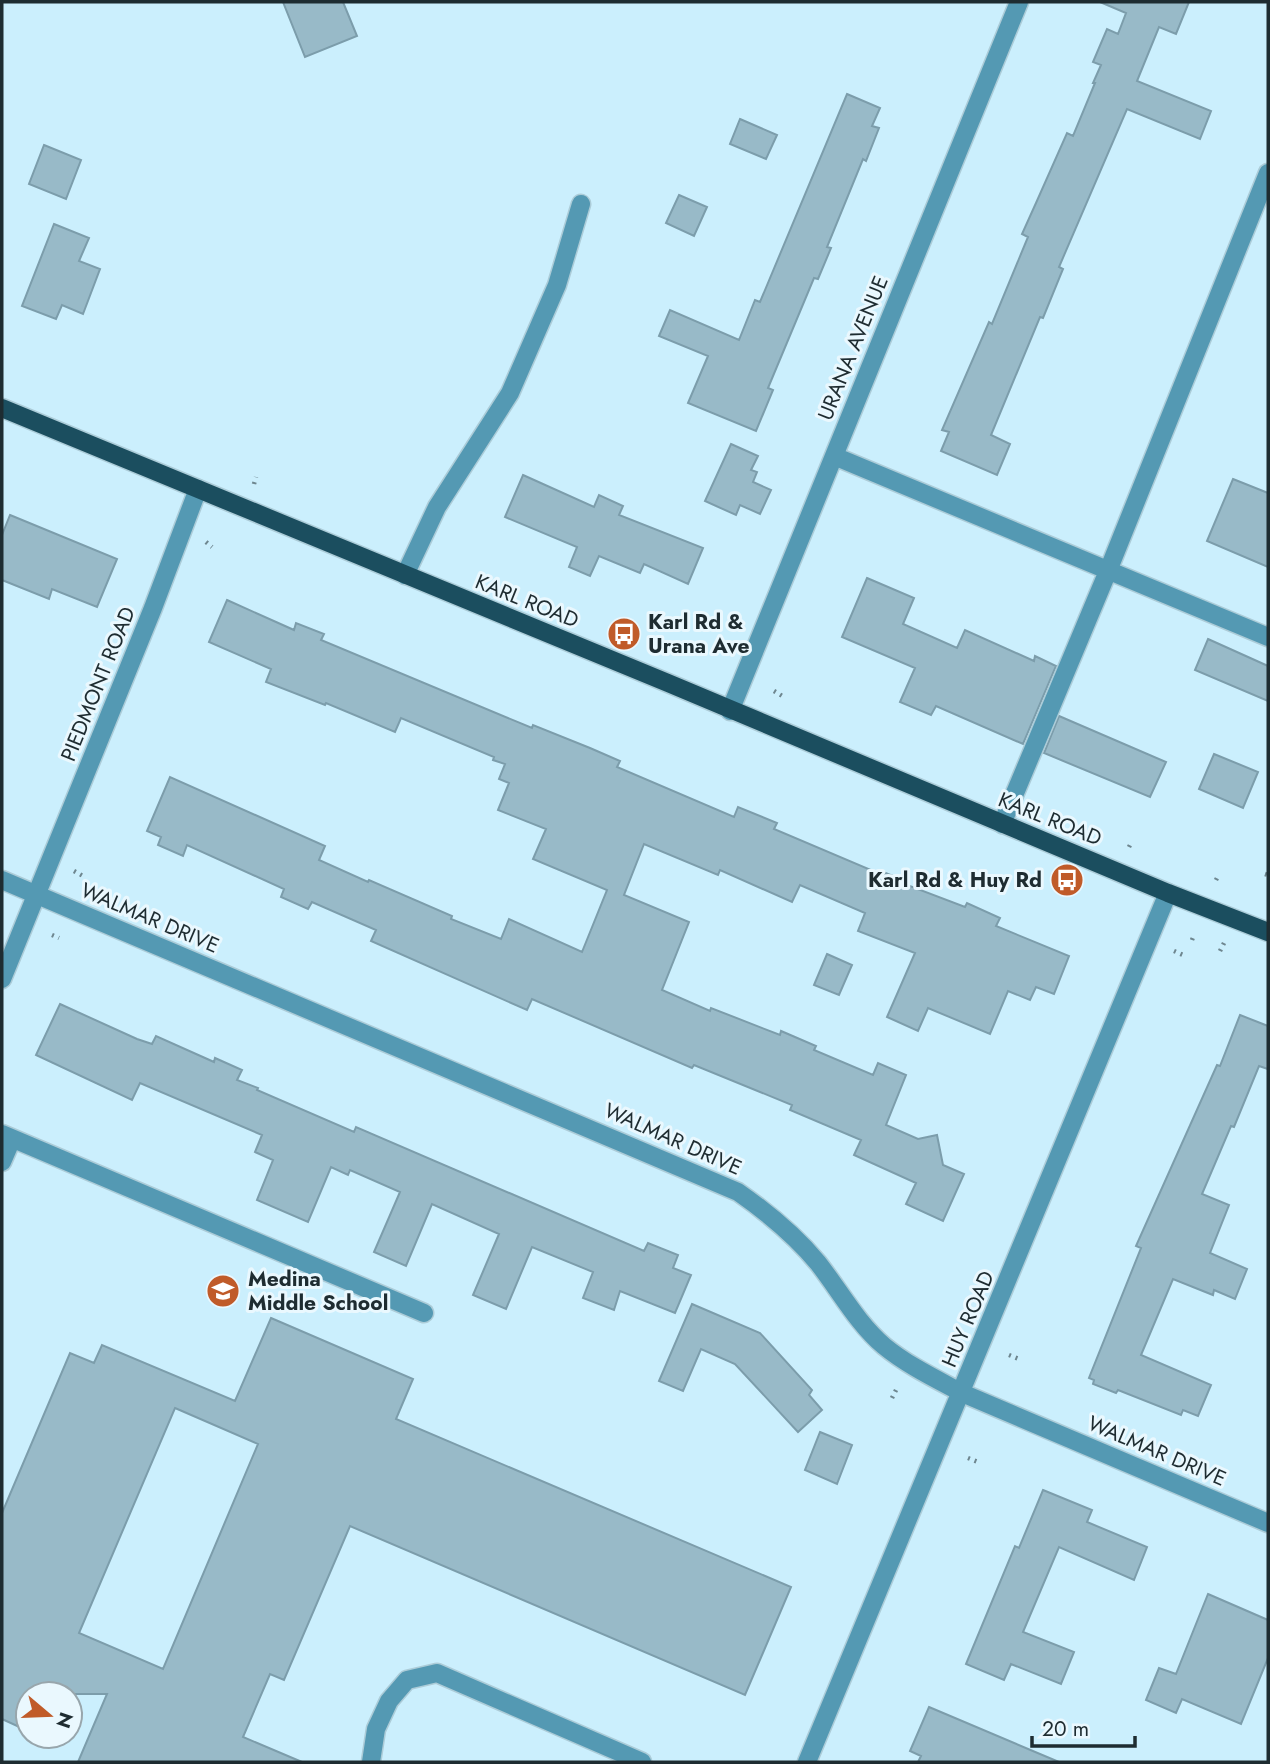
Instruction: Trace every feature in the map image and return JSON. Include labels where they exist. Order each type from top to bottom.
[{"type":"main road","name":"KARL ROAD","points":[[2,408],[1168,893],[1268,932]]},
{"type":"street","name":"URANA AVENUE","points":[[730,711],[1019,2]]},
{"type":"street","points":[[1002,824],[1268,173]]},
{"type":"street","points":[[405,575],[437,507],[510,393],[557,285],[581,204]]},
{"type":"street","points":[[834,456],[1268,637]]},
{"type":"street","name":"PIEDMONT ROAD","points":[[2,979],[153,608],[198,489]]},
{"type":"street","name":"WALMAR DRIVE","points":[[2,880],[738,1192],[777,1219],[817,1262],[860,1322],[885,1347],[962,1393],[1268,1523]]},
{"type":"street","name":"HUY ROAD","points":[[807,1762],[1168,893]]},
{"type":"street","points":[[2,1163],[7,1136],[424,1313]]},
{"type":"street","points":[[371,1762],[376,1729],[389,1701],[407,1679],[437,1673],[642,1762]]},
{"type":"path","points":[[254,484],[256,477]]},
{"type":"path","points":[[206,542],[212,547]]},
{"type":"path","points":[[774,691],[784,697]]},
{"type":"path","points":[[1129,847],[1132,841]]},
{"type":"path","points":[[74,870],[83,876]]},
{"type":"path","points":[[52,934],[59,938]]},
{"type":"path","points":[[1220,951],[1224,943]]},
{"type":"path","points":[[1174,951],[1183,955]]},
{"type":"path","points":[[1009,1355],[1019,1359]]},
{"type":"path","points":[[892,1398],[897,1388]]},
{"type":"path","points":[[968,1458],[978,1462]]},
{"type":"building","points":[[283,2],[343,2],[357,36],[305,57]]},
{"type":"building","points":[[1100,2],[1189,2],[1176,34],[1159,27],[1137,81],[1211,111],[1200,139],[1127,109],[1059,267],[1063,269],[1043,318],[1040,317],[991,435],[1010,444],[997,475],[941,451],[949,432],[942,430],[989,322],[992,324],[1028,237],[1022,234],[1067,133],[1073,136],[1095,83],[1101,65],[1093,62],[1107,29],[1118,34],[1126,13]]},
{"type":"building","points":[[847,94],[880,108],[872,126],[879,128],[866,161],[863,159],[827,247],[831,248],[818,279],[814,278],[768,388],[773,390],[756,431],[688,403],[708,356],[659,336],[670,310],[739,340],[755,300],[760,302]]},
{"type":"building","points":[[740,119],[777,135],[766,159],[730,144]]},
{"type":"building","points":[[44,145],[81,160],[66,199],[29,184]]},
{"type":"building","points":[[679,195],[707,207],[694,236],[666,223]]},
{"type":"building","points":[[54,224],[89,238],[79,261],[100,269],[83,314],[62,305],[56,319],[22,306]]},
{"type":"building","points":[[731,444],[758,456],[751,470],[757,472],[753,482],[771,490],[760,514],[740,505],[736,515],[705,501]]},
{"type":"building","points":[[523,475],[594,507],[599,495],[623,506],[619,515],[703,548],[688,584],[644,564],[640,573],[599,556],[590,576],[569,567],[577,547],[505,517]]},
{"type":"building","points":[[1233,479],[1268,493],[1268,567],[1207,541]]},
{"type":"building","points":[[10,515],[117,559],[97,607],[52,589],[49,599],[2,580],[2,535]]},
{"type":"building","points":[[867,578],[914,598],[903,624],[957,648],[965,630],[1034,661],[1035,656],[1056,666],[1023,744],[936,706],[931,715],[900,702],[915,668],[842,637]]},
{"type":"building","points":[[227,600],[294,630],[296,623],[324,634],[321,640],[532,728],[533,725],[590,748],[620,761],[617,767],[734,817],[738,807],[777,823],[774,829],[880,874],[881,871],[908,882],[907,885],[965,907],[967,903],[1000,918],[996,926],[1069,956],[1054,994],[1036,987],[1030,1000],[1008,991],[990,1034],[928,1008],[918,1031],[887,1017],[915,953],[858,931],[865,913],[800,885],[792,902],[720,870],[718,875],[644,844],[624,895],[689,922],[662,990],[710,1011],[711,1008],[780,1035],[781,1031],[816,1046],[814,1050],[873,1075],[878,1063],[906,1075],[886,1125],[918,1139],[937,1135],[943,1165],[964,1174],[943,1221],[906,1204],[916,1183],[854,1155],[861,1140],[790,1110],[792,1105],[694,1065],[692,1068],[532,999],[527,1010],[371,941],[376,930],[312,902],[308,909],[281,897],[284,889],[187,845],[183,856],[158,845],[161,837],[147,831],[170,777],[325,846],[319,860],[501,939],[509,919],[582,952],[607,890],[533,859],[546,829],[498,810],[509,783],[499,779],[505,764],[493,760],[494,757],[401,718],[395,732],[326,703],[325,705],[266,682],[271,669],[209,642]]},
{"type":"building","points":[[1208,639],[1268,666],[1268,701],[1195,670]]},
{"type":"building","points":[[1059,716],[1166,762],[1150,797],[1044,753]]},
{"type":"building","points":[[1214,754],[1258,772],[1243,808],[1199,789]]},
{"type":"building","points":[[827,954],[852,965],[839,995],[814,985]]},
{"type":"building","points":[[60,1004],[137,1039],[152,1044],[156,1036],[214,1062],[215,1058],[242,1070],[237,1080],[258,1088],[257,1090],[354,1132],[356,1127],[644,1251],[648,1243],[678,1255],[673,1268],[691,1275],[675,1313],[620,1291],[614,1310],[583,1298],[593,1272],[532,1247],[506,1309],[473,1295],[499,1234],[432,1204],[406,1266],[374,1252],[400,1192],[350,1170],[348,1175],[331,1167],[308,1222],[257,1200],[273,1160],[255,1152],[262,1135],[140,1083],[132,1100],[36,1055]]},
{"type":"building","points":[[1240,1015],[1268,1026],[1268,1069],[1259,1066],[1202,1194],[1229,1205],[1210,1253],[1247,1269],[1235,1299],[1214,1290],[1213,1295],[1173,1279],[1141,1355],[1211,1385],[1198,1416],[1183,1410],[1181,1415],[1118,1390],[1116,1393],[1093,1384],[1094,1380],[1089,1378],[1141,1248],[1136,1246],[1217,1065],[1220,1066]]},
{"type":"building","points":[[692,1304],[760,1333],[812,1390],[809,1395],[822,1410],[798,1432],[735,1364],[701,1349],[683,1391],[659,1381]]},
{"type":"building","points":[[271,1318],[413,1379],[396,1419],[791,1587],[745,1695],[350,1526],[284,1680],[270,1674],[243,1737],[302,1762],[78,1762],[107,1694],[84,1694],[84,1680],[14,1680],[14,1725],[2,1719],[2,1513],[70,1353],[94,1363],[102,1345],[235,1401]],"holes":[[[175,1408],[258,1444],[163,1669],[79,1633]]]},
{"type":"building","points":[[820,1432],[852,1445],[837,1484],[805,1470]]},
{"type":"building","points":[[1043,1490],[1092,1510],[1087,1522],[1147,1547],[1134,1580],[1059,1547],[1023,1632],[1074,1652],[1061,1684],[1011,1664],[1004,1680],[966,1664],[1015,1546],[1019,1548]]},
{"type":"building","points":[[1208,1594],[1268,1620],[1268,1658],[1241,1724],[1182,1699],[1176,1713],[1146,1700],[1159,1668],[1176,1674]]},
{"type":"building","points":[[929,1707],[1059,1762],[918,1762],[921,1756],[910,1751]]},
{"type":"place","name":"Karl Rd & Urana Ave","points":[[624,634]]},
{"type":"place","name":"Karl Rd & Huy Rd","points":[[1067,880]]},
{"type":"place","name":"Medina Middle School","points":[[223,1291]]}]
